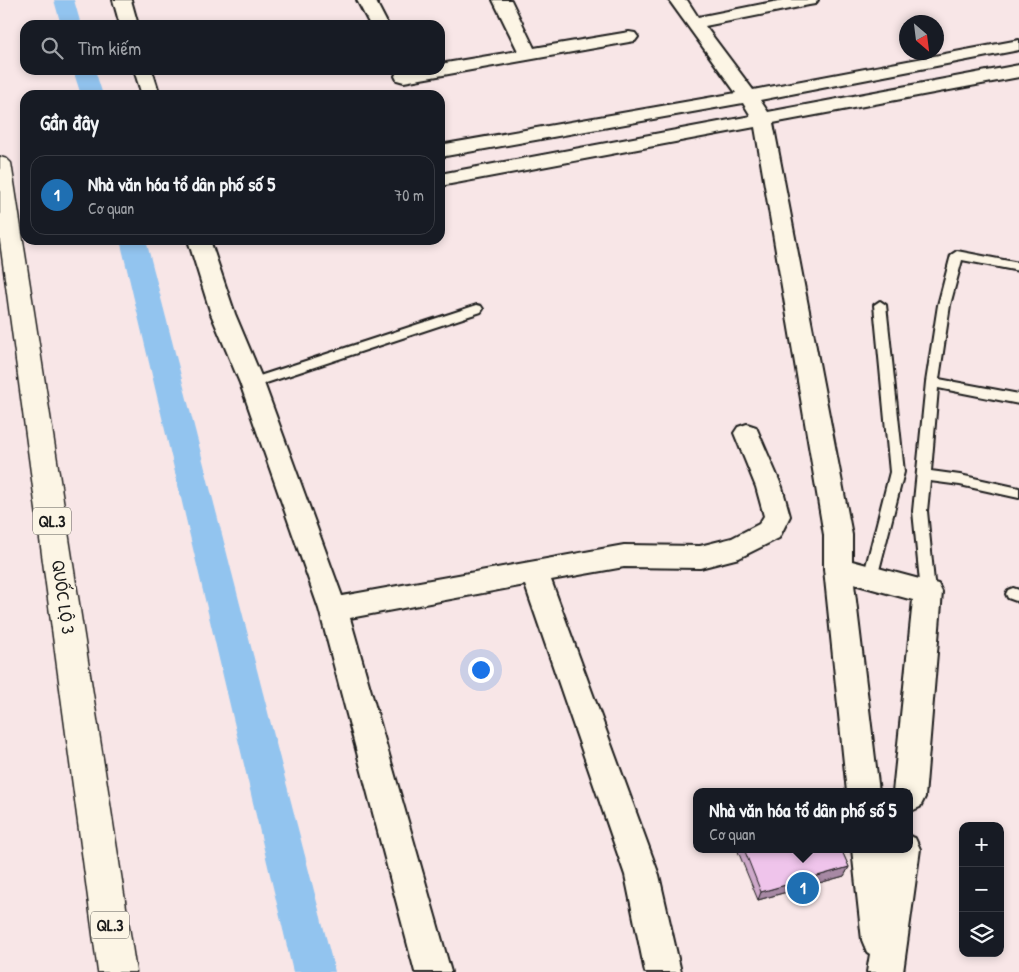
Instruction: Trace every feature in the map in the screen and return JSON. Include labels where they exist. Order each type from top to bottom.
[{"type":"highway","name":"QUỐC LỘ 3","points":[[0,163],[18,235],[117,972]]},
{"type":"street","points":[[122,0],[128,20]]},
{"type":"street","points":[[366,0],[376,20]]},
{"type":"street","points":[[502,0],[528,54]]},
{"type":"street","points":[[678,0],[693,23],[749,96],[763,119],[838,534],[838,569],[863,788]]},
{"type":"street","points":[[693,23],[808,0]]},
{"type":"street","points":[[445,69],[629,37]]},
{"type":"street","points":[[445,150],[749,96],[1019,45]]},
{"type":"street","points":[[445,179],[1019,71]]},
{"type":"street","points":[[145,75],[149,90]]},
{"type":"street","points":[[404,75],[411,90]]},
{"type":"street","points":[[201,245],[223,314],[252,383],[333,608],[433,972]]},
{"type":"street","points":[[333,608],[624,556],[700,557],[738,548],[769,532],[777,516],[769,487],[747,433]]},
{"type":"street","points":[[838,569],[928,592],[910,788]]},
{"type":"street","points":[[534,572],[642,875],[663,972]]},
{"type":"street","points":[[869,853],[884,972]]},
{"type":"street","points":[[884,972],[901,853]]},
{"type":"lane","points":[[928,592],[920,511],[932,382],[944,305],[957,255],[1019,267]]},
{"type":"lane","points":[[870,578],[898,472],[880,306]]},
{"type":"lane","points":[[252,383],[477,309]]},
{"type":"lane","points":[[932,382],[1019,399]]},
{"type":"lane","points":[[924,475],[960,480],[1019,493]]},
{"type":"building","points":[[746,853],[843,853],[849,867],[761,892]]},
{"type":"waterway","points":[[64,0],[70,20]]},
{"type":"waterway","points":[[86,75],[90,90]]},
{"type":"waterway","points":[[134,245],[314,972]]},
{"type":"place","name":"Nhà văn hóa tổ dân phố số 5","points":[[803,888]]}]
